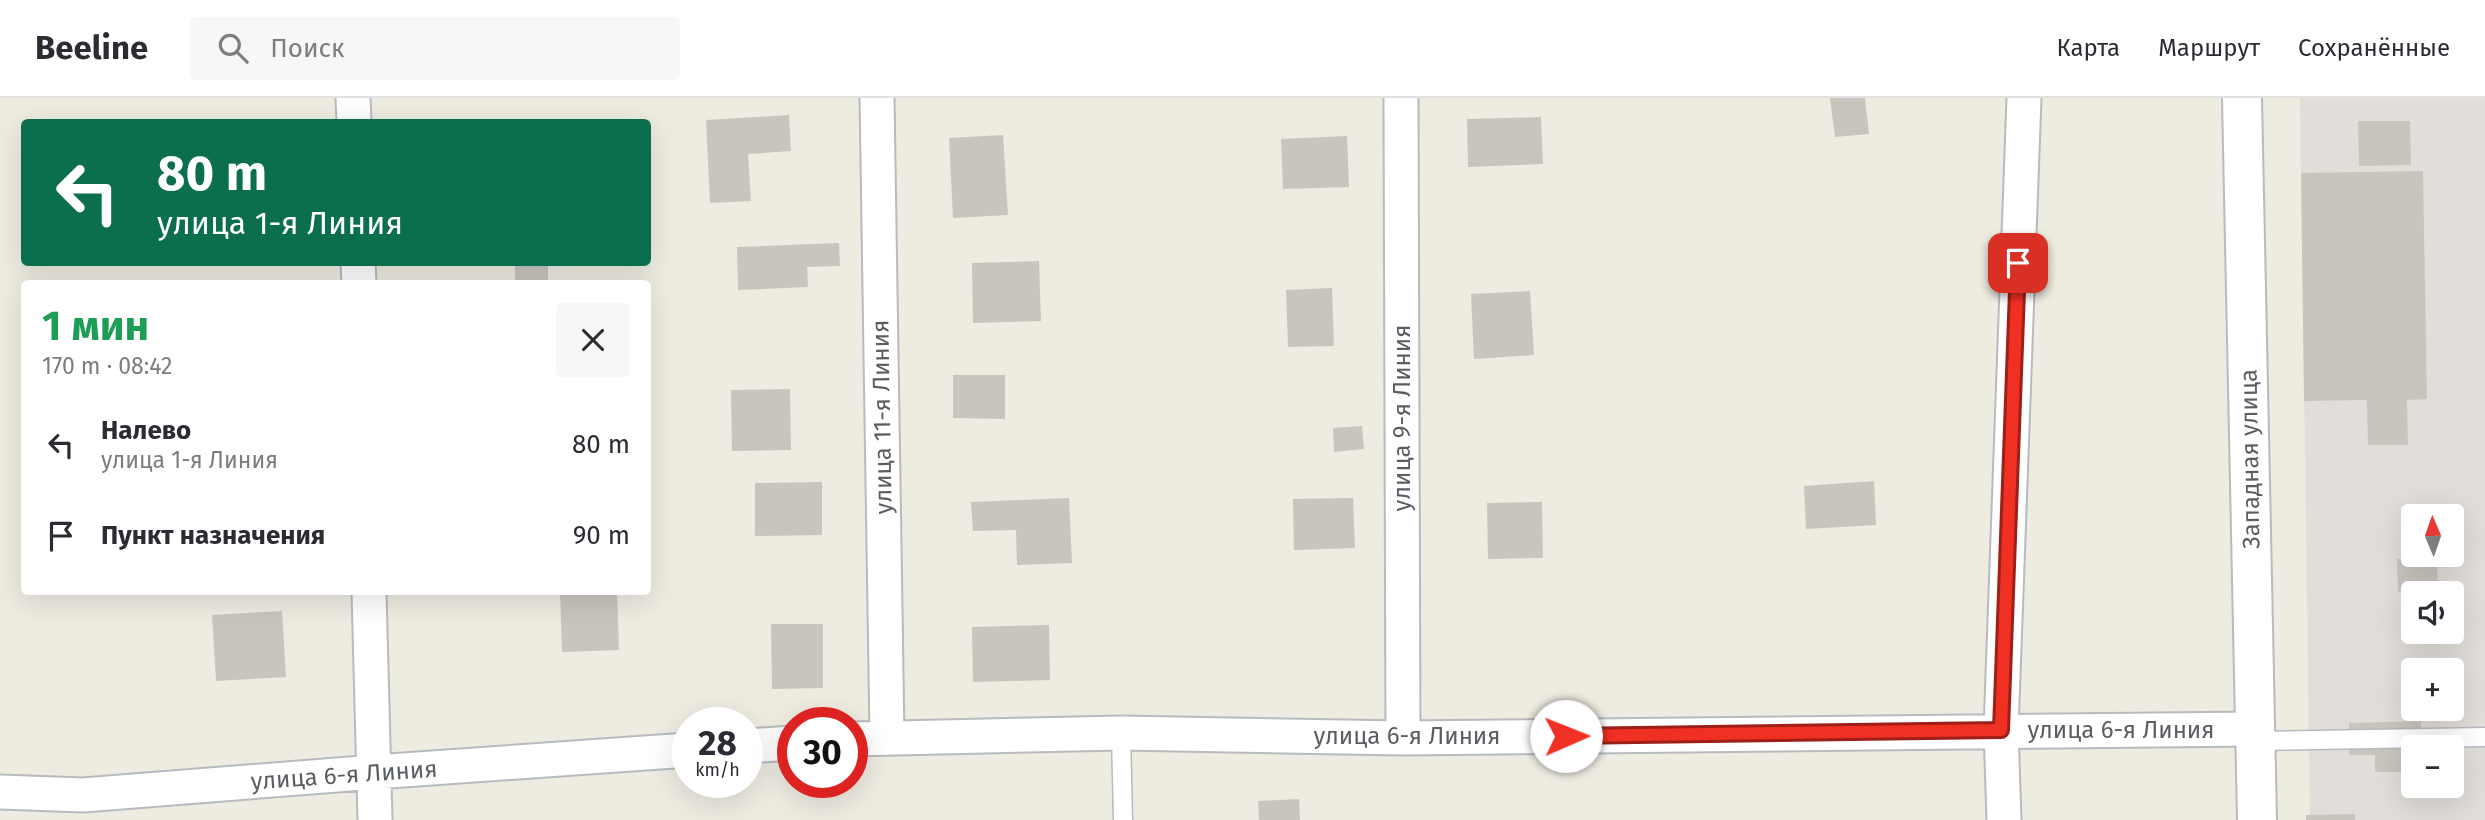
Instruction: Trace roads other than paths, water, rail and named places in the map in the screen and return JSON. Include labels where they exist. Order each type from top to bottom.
[{"type":"street","points":[[353,98],[354,119]]},
{"type":"street","name":"улица 11-я Линия","points":[[877,98],[887,737]]},
{"type":"street","name":"улица 9-я Линия","points":[[1401,98],[1403,737]]},
{"type":"street","points":[[2004,820],[2001,730],[2024,98]]},
{"type":"street","name":"Западная улица","points":[[2242,98],[2257,820]]},
{"type":"street","points":[[369,595],[375,820]]},
{"type":"street","name":"улица 6-я Линия","points":[[868,738],[1121,733],[1403,737],[2001,730],[2256,735]]},
{"type":"street","name":"улица 6-я Линия","points":[[0,792],[83,795],[672,751]]},
{"type":"lane","points":[[1121,733],[1124,820]]},
{"type":"lane","points":[[2256,735],[2485,737]]}]
